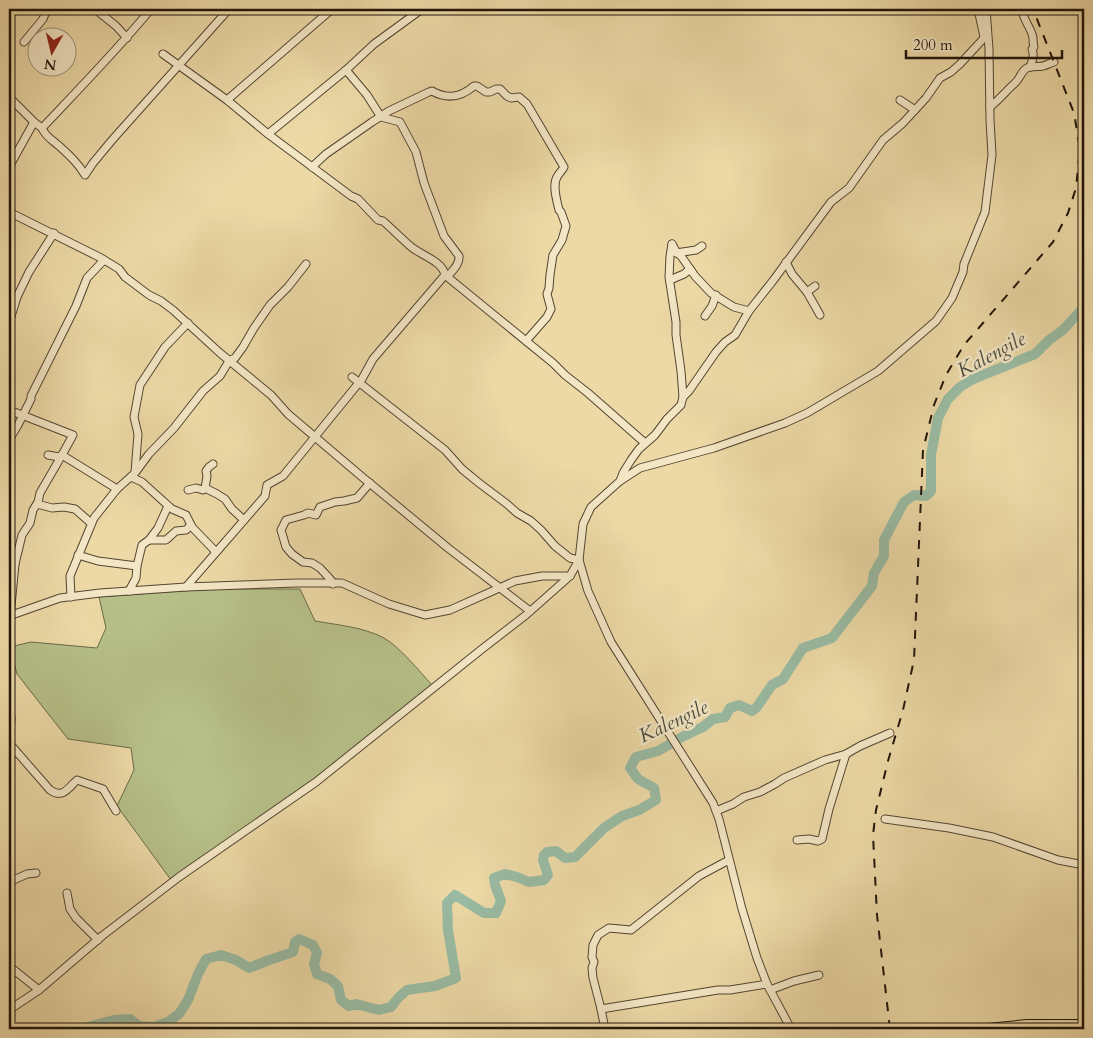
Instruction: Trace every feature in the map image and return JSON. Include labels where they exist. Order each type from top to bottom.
[{"type":"highway","points":[[988,1029],[1084,1025]]},
{"type":"street","points":[[24,42],[43,19],[47,9]]},
{"type":"street","points":[[95,9],[116,26],[127,38]]},
{"type":"street","points":[[42,128],[127,38],[151,9]]},
{"type":"street","points":[[9,97],[42,128],[50,140],[55,142],[74,160],[85,176],[93,163],[229,9]]},
{"type":"street","points":[[227,100],[332,9]]},
{"type":"street","points":[[268,134],[346,70],[374,44],[422,9]]},
{"type":"street","points":[[978,9],[988,49]]},
{"type":"street","points":[[791,1029],[769,987],[757,958],[716,811],[709,796],[611,642],[588,591],[579,560],[582,524],[591,507],[620,481],[640,468],[714,448],[785,423],[807,413],[878,371],[936,321],[952,298],[985,212],[992,155],[986,9]]},
{"type":"street","points":[[1028,9],[1023,14],[1033,37],[1034,47],[1032,49],[1034,55],[1030,67]]},
{"type":"street","points":[[683,397],[716,352],[735,335],[749,311],[831,202],[850,188],[883,140],[915,110],[940,78],[960,64],[984,38]]},
{"type":"street","points":[[163,54],[227,100],[312,167],[351,196],[358,199],[378,220],[383,221],[411,247],[440,265],[446,276],[526,340],[645,443]]},
{"type":"street","points":[[990,107],[1030,67],[1046,66],[1054,62]]},
{"type":"street","points":[[186,587],[265,496],[268,485],[283,476],[359,382],[373,359],[460,259],[444,236],[424,183],[416,152],[400,122],[381,117],[368,95],[346,70]]},
{"type":"street","points":[[312,167],[326,154],[389,111],[429,92],[432,91],[449,96],[460,95],[477,86],[486,92],[500,89],[511,98],[519,97],[531,108],[564,167],[557,177],[555,186],[559,210],[566,226],[562,240],[553,255],[547,294],[550,309],[547,316],[526,340]]},
{"type":"street","points":[[900,100],[915,110]]},
{"type":"street","points":[[9,167],[34,122]]},
{"type":"street","points":[[9,212],[54,233],[104,260],[119,269],[125,277],[149,295],[161,301],[271,395],[288,414],[315,437],[448,548],[530,612]]},
{"type":"street","points":[[9,323],[29,272],[54,233]]},
{"type":"street","points":[[674,254],[696,250],[702,246]]},
{"type":"street","points":[[620,481],[631,460],[681,405],[683,397],[670,280],[674,254]]},
{"type":"street","points":[[674,254],[681,256],[695,276]]},
{"type":"street","points":[[9,440],[23,416],[76,306],[87,278],[104,260]]},
{"type":"street","points":[[786,262],[820,315]]},
{"type":"street","points":[[71,597],[70,576],[94,518],[117,489],[133,475],[149,454],[174,428],[203,391],[220,376],[229,361],[235,358],[243,347],[270,305],[306,264]]},
{"type":"street","points":[[670,280],[690,269],[711,293],[734,306],[749,311]]},
{"type":"street","points":[[807,292],[816,286]]},
{"type":"street","points":[[705,316],[712,306],[716,295]]},
{"type":"street","points":[[133,475],[138,434],[134,417],[140,384],[165,347],[188,323]]},
{"type":"street","points":[[352,377],[445,450],[462,469],[479,483],[517,513],[531,521],[562,552],[570,558],[579,560]]},
{"type":"street","points":[[9,410],[73,435],[40,493],[30,523],[22,535],[12,563],[10,612],[60,598],[100,593],[186,587],[342,584],[425,616],[450,610],[515,581],[542,576],[570,576]]},
{"type":"street","points":[[48,455],[59,457],[62,455],[117,489]]},
{"type":"street","points":[[205,488],[206,472],[213,464]]},
{"type":"street","points":[[133,475],[168,506],[186,515],[191,525],[216,552]]},
{"type":"street","points":[[333,584],[320,568],[312,563],[303,562],[292,554],[286,547],[281,530],[286,520],[308,513],[316,515],[320,507],[358,498],[370,483]]},
{"type":"street","points":[[188,490],[196,488],[203,490],[205,488],[217,494],[225,499],[232,509],[244,520]]},
{"type":"street","points":[[37,504],[52,508],[64,507],[75,509],[91,523]]},
{"type":"street","points":[[129,591],[136,578],[136,566],[142,545],[149,540],[158,528],[168,506]]},
{"type":"street","points":[[149,540],[166,540],[176,531],[186,530],[191,525]]},
{"type":"street","points":[[78,556],[98,561],[136,566]]},
{"type":"street","points":[[9,1010],[39,990],[98,940],[179,876],[316,782],[530,612],[570,576],[579,560]]},
{"type":"street","points":[[9,714],[11,718],[9,744],[50,790],[55,793],[62,793],[77,780],[103,789],[116,811]]},
{"type":"street","points":[[716,811],[744,797],[760,792],[784,778],[825,760],[846,754],[890,734]]},
{"type":"street","points":[[797,840],[809,839],[818,842],[822,839],[846,754]]},
{"type":"street","points":[[885,819],[949,828],[993,837],[1058,860],[1084,865]]},
{"type":"street","points":[[605,1029],[592,968],[594,962],[592,956],[593,945],[598,935],[609,928],[631,930],[699,876],[729,860]]},
{"type":"street","points":[[9,882],[36,872]]},
{"type":"street","points":[[67,893],[70,910],[98,940]]},
{"type":"street","points":[[9,966],[39,990]]},
{"type":"street","points":[[601,1009],[718,990],[769,987],[819,975]]},
{"type":"green space","points":[[216,589],[300,589],[315,621],[359,629],[384,638],[403,653],[432,685],[314,780],[171,880],[117,806],[134,770],[131,748],[68,739],[17,674],[10,647],[31,642],[97,648],[106,628],[99,597]]},
{"type":"waterway","name":"Kalengile","points":[[80,1029],[114,1020],[130,1019],[139,1026],[154,1027],[168,1022],[179,1014],[188,1000],[206,959],[221,955],[236,960],[249,968],[293,952],[295,942],[299,939],[313,945],[317,953],[314,964],[317,974],[330,979],[338,986],[341,1000],[349,1006],[356,1004],[379,1010],[391,1007],[407,990],[435,986],[456,978],[448,930],[447,903],[455,895],[484,913],[496,913],[501,901],[494,878],[505,874],[529,882],[544,880],[548,875],[543,860],[547,852],[556,851],[565,858],[575,857],[604,828],[622,816],[639,810],[656,800],[654,788],[638,779],[630,768],[636,757],[658,751],[703,727],[713,719],[725,717],[730,708],[739,705],[752,711],[757,707],[772,685],[783,679],[803,648],[832,638],[872,586],[874,573],[884,556],[884,540],[904,502],[914,495],[926,496],[931,491],[931,455],[938,418],[948,399],[960,387],[973,379],[1035,354],[1049,340],[1063,330],[1084,307]]},
{"type":"railway","points":[[890,1029],[877,915],[873,835],[876,810],[903,710],[914,660],[923,450],[934,405],[946,375],[964,345],[1053,242],[1068,213],[1076,188],[1080,149],[1074,113],[1033,9]]}]
